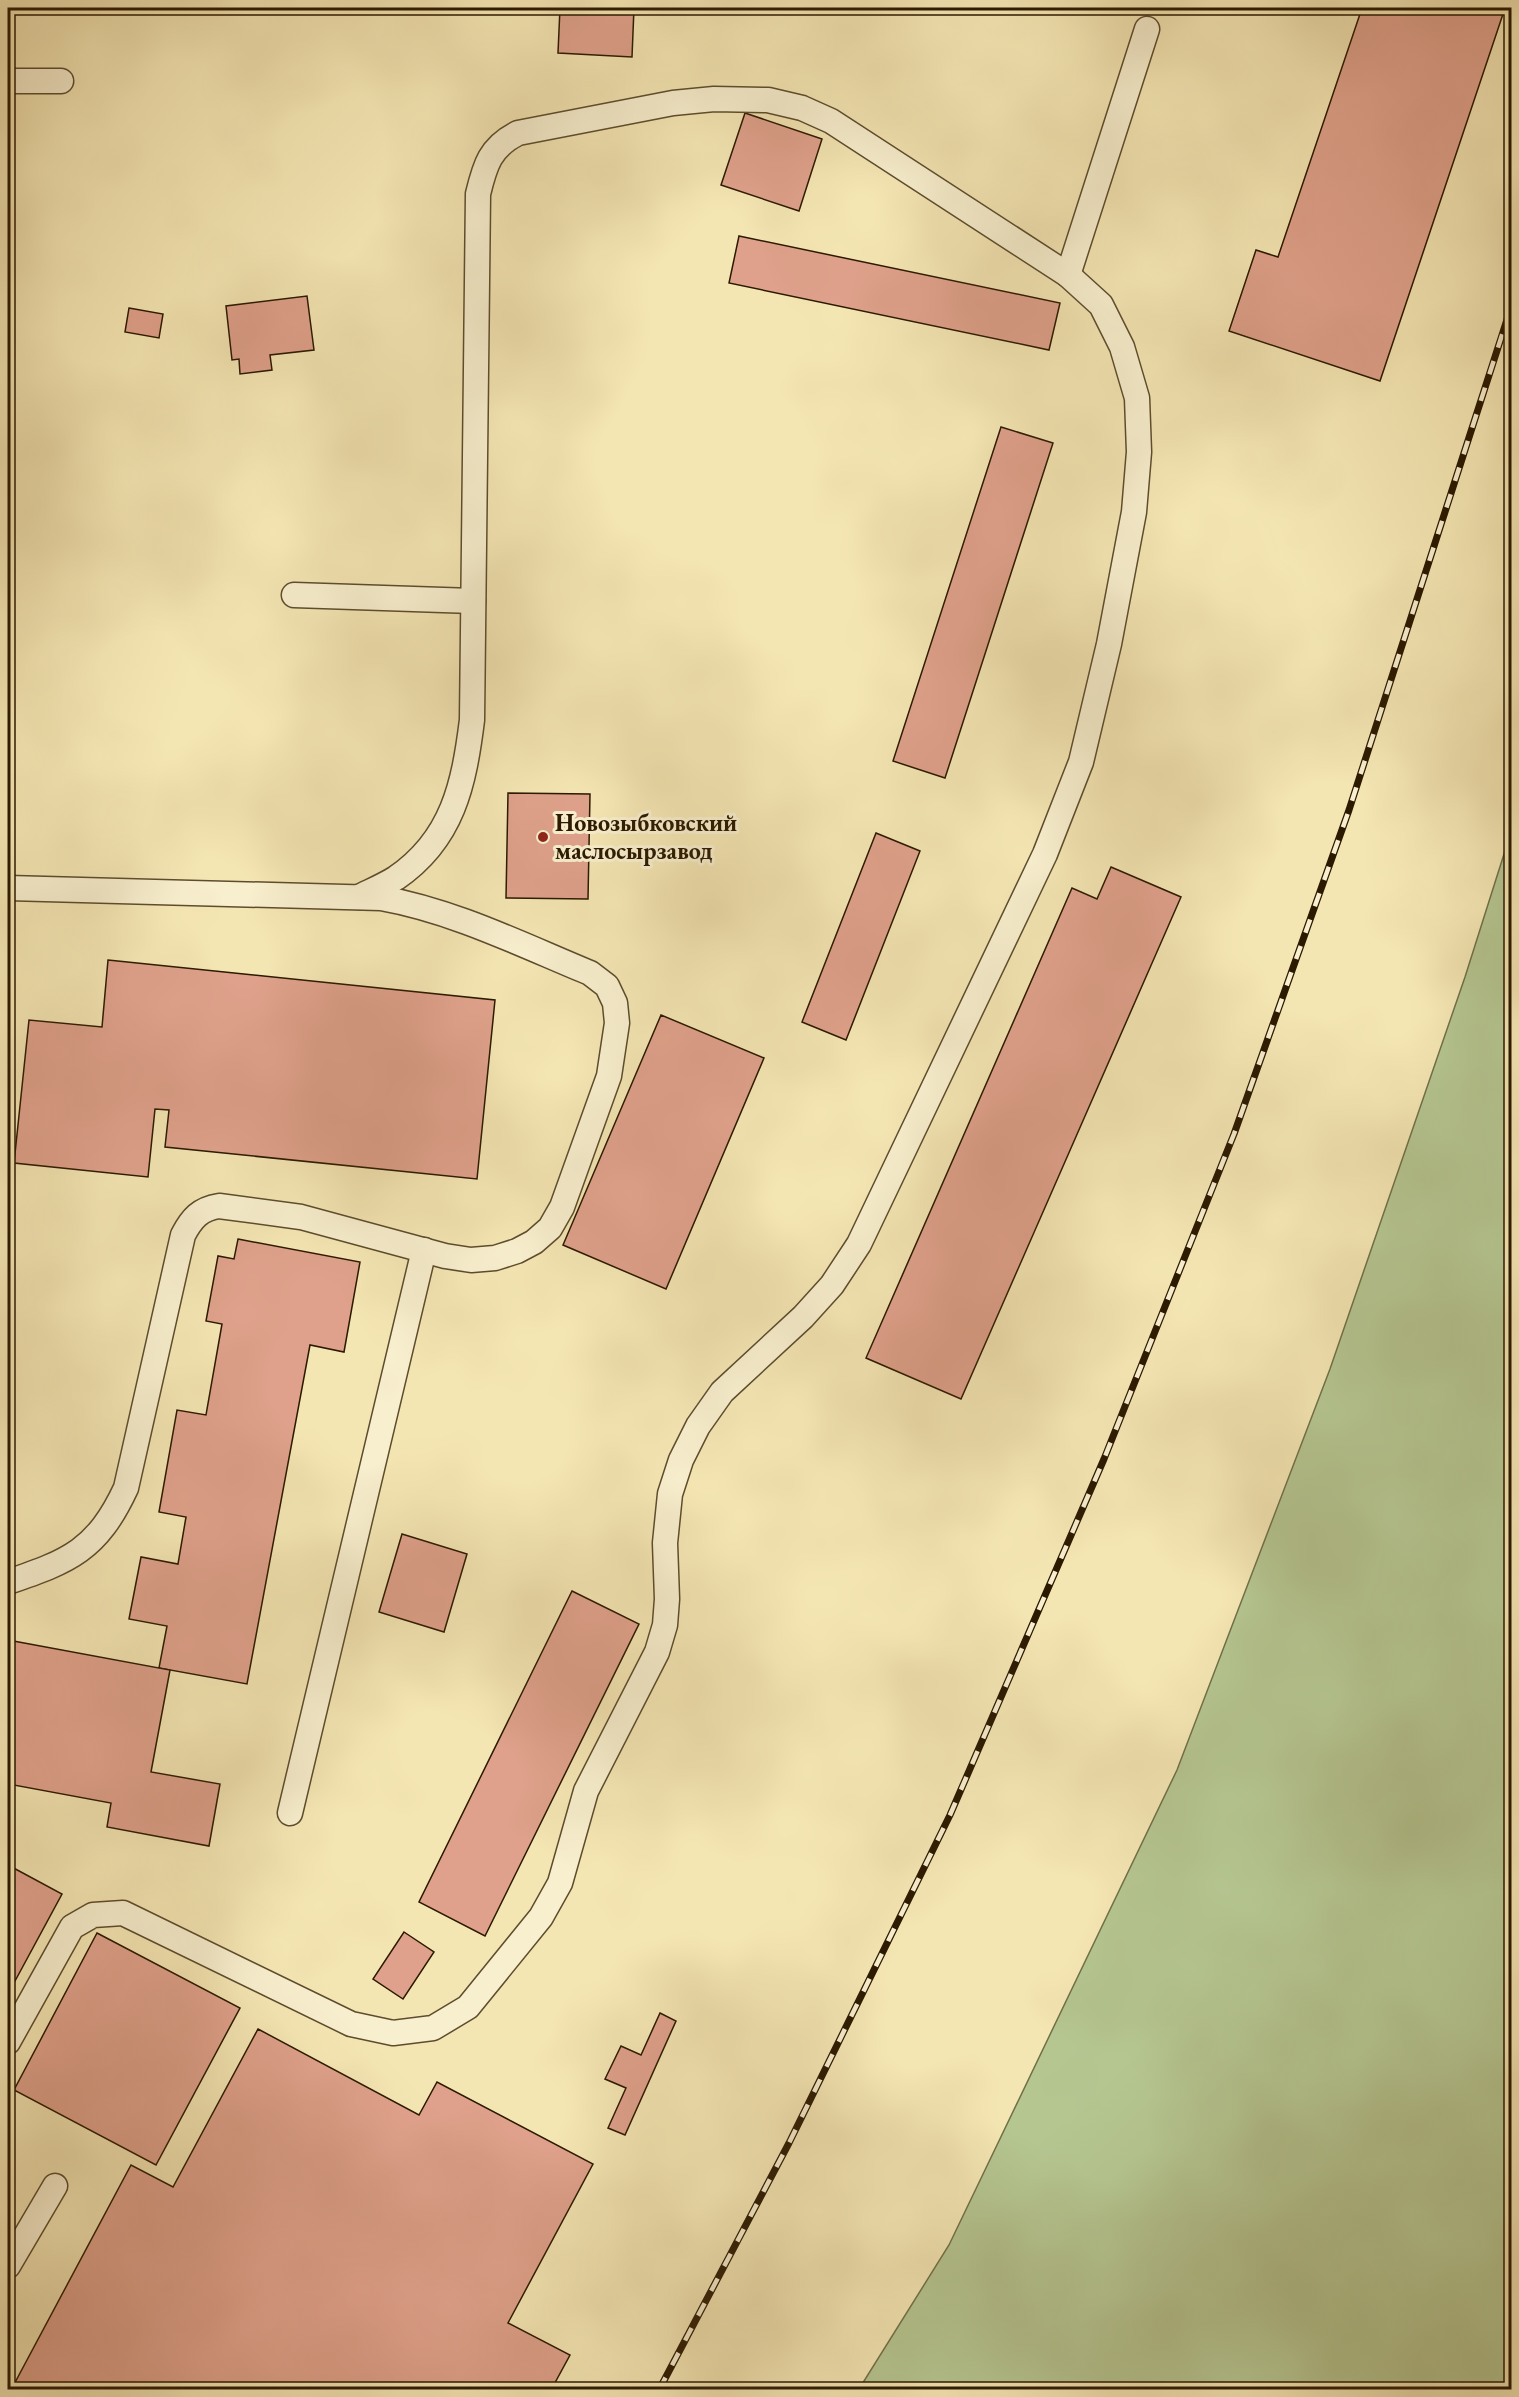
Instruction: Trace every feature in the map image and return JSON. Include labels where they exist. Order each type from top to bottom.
[{"type":"lane","points":[[1068,274],[1147,29]]},
{"type":"lane","points":[[8,81],[61,81]]},
{"type":"lane","points":[[8,2042],[72,1928],[93,1915],[123,1913],[351,2025],[393,2033],[433,2028],[468,2007],[541,1917],[560,1883],[586,1791],[657,1652],[665,1625],[667,1599],[665,1543],[670,1494],[681,1460],[698,1425],[722,1392],[803,1317],[832,1285],[859,1244],[1045,854],[1081,762],[1112,633],[1134,512],[1139,452],[1137,398],[1122,347],[1101,305],[1068,274],[831,121],[802,108],[744,98],[673,103],[518,134],[503,141],[490,156],[478,194],[472,720],[466,764],[459,794],[445,825],[427,852],[396,878],[359,897]]},
{"type":"lane","points":[[294,595],[473,601]]},
{"type":"lane","points":[[8,888],[359,897],[417,904],[590,973],[607,986],[615,1003],[617,1023],[609,1076],[562,1207],[550,1228],[534,1242],[495,1258],[471,1260],[445,1256],[310,1219],[266,1212],[219,1206],[206,1208],[192,1218],[183,1234],[126,1488],[114,1513],[83,1550],[62,1563],[8,1582]]},
{"type":"lane","points":[[290,1813],[424,1250]]},
{"type":"lane","points":[[8,2266],[55,2186]]},
{"type":"green space","points":[[1511,832],[1511,2389],[859,2389],[949,2245],[1177,1770],[1330,1369],[1465,977]]},
{"type":"building","points":[[8,8],[120,8],[120,14],[8,10]]},
{"type":"building","points":[[560,8],[634,8],[632,57],[558,53]]},
{"type":"building","points":[[1362,8],[1505,8],[1380,381],[1229,331],[1256,250],[1278,257]]},
{"type":"building","points":[[745,113],[822,139],[799,211],[721,185]]},
{"type":"building","points":[[739,236],[1060,303],[1049,350],[729,283]]},
{"type":"building","points":[[307,296],[314,350],[270,355],[272,370],[240,374],[239,359],[232,360],[226,306]]},
{"type":"building","points":[[129,308],[163,314],[159,338],[125,332]]},
{"type":"building","points":[[1001,427],[1053,443],[945,778],[893,761]]},
{"type":"building","points":[[508,793],[590,794],[588,899],[506,898]]},
{"type":"building","points":[[876,833],[920,851],[846,1040],[802,1022]]},
{"type":"building","points":[[1111,867],[1181,897],[961,1399],[866,1358],[1072,888],[1097,899]]},
{"type":"building","points":[[108,960],[495,1000],[477,1179],[165,1147],[169,1110],[155,1109],[148,1177],[14,1163],[29,1020],[102,1027]]},
{"type":"building","points":[[661,1015],[764,1058],[666,1289],[563,1245]]},
{"type":"building","points":[[238,1239],[360,1262],[344,1352],[310,1345],[247,1684],[159,1668],[167,1626],[129,1619],[141,1557],[178,1564],[186,1517],[159,1512],[177,1410],[206,1415],[222,1324],[206,1321],[218,1256],[234,1259]]},
{"type":"building","points":[[402,1534],[467,1554],[444,1632],[379,1612]]},
{"type":"building","points":[[572,1591],[639,1624],[485,1936],[419,1902]]},
{"type":"building","points":[[8,1640],[170,1670],[151,1772],[220,1784],[209,1846],[107,1827],[111,1803],[8,1784]]},
{"type":"building","points":[[8,1865],[62,1894],[8,1994]]},
{"type":"building","points":[[404,1932],[434,1952],[403,1999],[373,1979]]},
{"type":"building","points":[[97,1933],[240,2008],[156,2165],[14,2090]]},
{"type":"building","points":[[660,2013],[676,2021],[625,2135],[608,2128],[626,2088],[605,2079],[621,2046],[641,2055]]},
{"type":"building","points":[[258,2029],[419,2115],[437,2082],[593,2164],[508,2323],[570,2355],[551,2390],[11,2390],[131,2165],[173,2187]]},
{"type":"railway","points":[[659,2390],[789,2143],[950,1815],[1104,1459],[1234,1134],[1349,810],[1512,304]]},
{"type":"place","name":"Новозыбковский маслосырзавод","points":[[543,837]]}]
